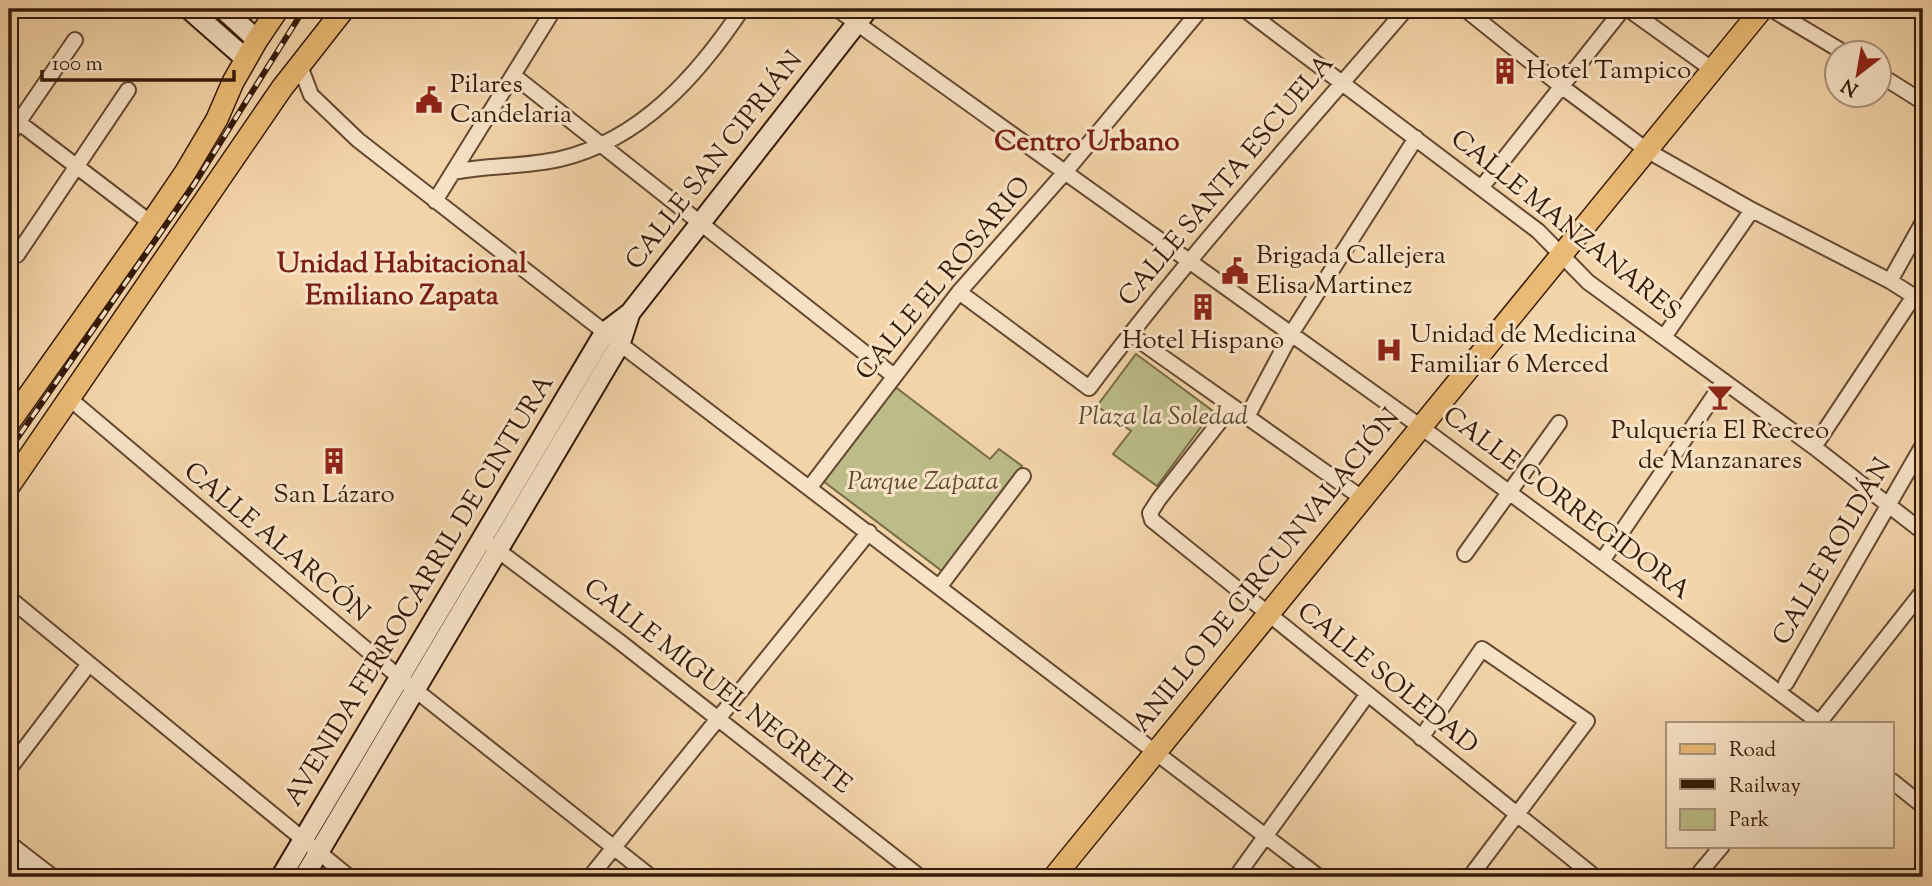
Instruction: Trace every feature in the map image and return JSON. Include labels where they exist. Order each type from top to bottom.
[{"type":"main road","points":[[9,423],[152,223],[217,119],[233,82],[278,9]]},
{"type":"main road","points":[[9,486],[282,88],[344,9]]},
{"type":"main road","name":"ANILLO DE CIRCUNVALACIÓN","points":[[1054,877],[1762,9]]},
{"type":"street","points":[[189,9],[246,59]]},
{"type":"street","points":[[223,9],[257,40]]},
{"type":"street","points":[[435,201],[554,9]]},
{"type":"street","points":[[454,172],[523,166],[563,158],[602,144],[646,117],[672,96],[698,70],[742,9]]},
{"type":"street","name":"CALLE CORREGIDORA","points":[[837,9],[863,16],[1066,171],[1421,427],[1819,722]]},
{"type":"street","name":"CALLE EL ROSARIO","points":[[810,487],[959,292],[1066,171],[1201,9]]},
{"type":"street","name":"CALLE MANZANARES","points":[[1244,9],[1538,231],[1588,282],[1814,447],[1923,532]]},
{"type":"street","name":"CALLE SANTA ESCUELA","points":[[959,292],[1089,388],[1190,261],[1406,9]]},
{"type":"street","points":[[1465,9],[1561,86],[1648,150],[1752,211],[1890,281],[1919,299],[1814,447]]},
{"type":"street","points":[[1481,188],[1625,9],[1713,70]]},
{"type":"street","points":[[1771,9],[1824,41]]},
{"type":"street","name":"CALLE SAN CIPRIÁN","points":[[612,338],[700,221],[863,16]]},
{"type":"street","points":[[9,136],[14,118],[75,40]]},
{"type":"street","points":[[300,66],[311,94],[358,140],[612,338],[1319,877]]},
{"type":"street","points":[[513,75],[894,376]]},
{"type":"street","points":[[1894,84],[1923,102]]},
{"type":"street","points":[[17,255],[128,90]]},
{"type":"street","points":[[14,118],[152,223]]},
{"type":"street","points":[[1247,417],[1292,334],[1416,138]]},
{"type":"street","points":[[1664,337],[1752,211]]},
{"type":"street","points":[[1890,281],[1923,222]]},
{"type":"street","points":[[1130,334],[1362,498]]},
{"type":"street","name":"AVENIDA FERROCARRIL DE CINTURA","points":[[281,877],[303,838],[407,683],[612,338]]},
{"type":"street","points":[[1602,561],[1724,381]]},
{"type":"street","name":"CALLE ALARCÓN","points":[[70,399],[407,683],[651,877]]},
{"type":"street","name":"CALLE SOLEDAD","points":[[1232,407],[1159,499],[1150,516],[1367,695],[1595,877]]},
{"type":"street","points":[[1465,554],[1559,423]]},
{"type":"street","name":"CALLE ROLDÁN","points":[[1786,684],[1923,445]]},
{"type":"street","points":[[940,586],[1023,476]]},
{"type":"street","points":[[590,877],[869,532]]},
{"type":"street","name":"CALLE MIGUEL NEGRETE","points":[[490,544],[920,877]]},
{"type":"street","points":[[1821,722],[1923,591]]},
{"type":"street","points":[[9,598],[349,877]]},
{"type":"street","points":[[1421,738],[1482,649],[1587,721],[1471,877]]},
{"type":"street","points":[[9,769],[89,664]]},
{"type":"street","name":"AVENIDA FERROCARRIL DE CINTURA","points":[[304,877],[407,683]]},
{"type":"street","points":[[1236,877],[1367,695]]},
{"type":"street","points":[[1894,782],[1923,806]]},
{"type":"street","points":[[9,843],[53,877]]},
{"type":"street","points":[[1696,877],[1719,848]]},
{"type":"street","points":[[9,859],[32,877]]},
{"type":"green space","name":"Plaza la Soledad","points":[[1136,354],[1213,411],[1157,486],[1113,454],[1131,431],[1097,406]]},
{"type":"green space","name":"Parque Zapata","points":[[894,386],[990,459],[999,449],[1022,466],[942,571],[823,481]]},
{"type":"railway","points":[[9,450],[195,183],[304,9]]},
{"type":"place","name":"Hotel Tampico","points":[[1505,71]]},
{"type":"place","name":"Pilares Candelaria","points":[[429,100]]},
{"type":"place","name":"Brigada Callejera Elisa Martinez","points":[[1235,271]]},
{"type":"place","name":"Hotel Hispano","points":[[1203,307]]},
{"type":"place","name":"Unidad de Medicina Familiar 6 Merced","points":[[1389,350]]},
{"type":"place","name":"Pulquería El Recreo de Manzanares","points":[[1720,397]]},
{"type":"place","name":"San Lázaro","points":[[334,461]]},
{"type":"district","name":"Centro Urbano","points":[[1087,143]]},
{"type":"district","name":"Unidad Habitacional Emiliano Zapata","points":[[402,281]]}]
